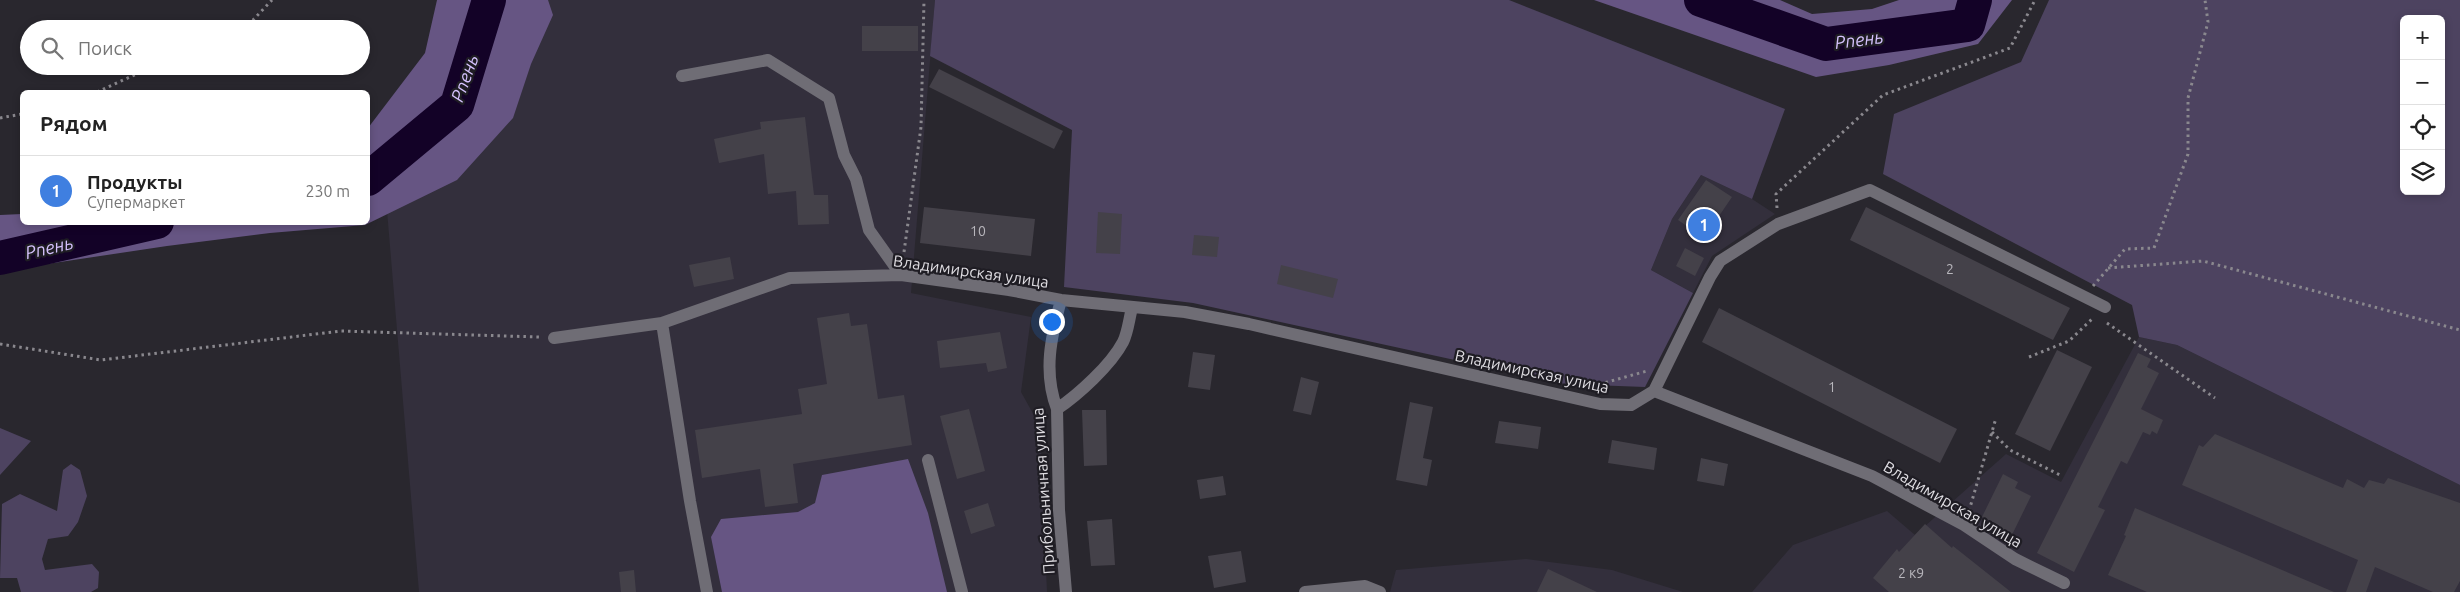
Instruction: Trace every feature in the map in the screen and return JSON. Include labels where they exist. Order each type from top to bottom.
[{"type":"street","points":[[682,76],[768,60],[829,98],[844,155],[856,179],[869,230],[901,275]]},
{"type":"street","points":[[1654,391],[1720,261],[1778,224],[1870,190],[2104,307]]},
{"type":"street","name":"Владимирская улица","points":[[554,338],[662,323],[790,278],[901,275],[1008,290],[1061,300],[1185,312],[1600,404],[1631,405],[1654,391],[1872,476],[1964,525],[2015,558],[2064,583]]},
{"type":"street","name":"Прибольничная улица","points":[[1061,300],[1048,363],[1051,394],[1057,409],[1059,510],[1066,592]]},
{"type":"street","points":[[1057,409],[1098,373],[1114,355],[1123,341],[1132,308]]},
{"type":"street","points":[[662,323],[690,501],[707,592]]},
{"type":"street","points":[[928,460],[962,592]]},
{"type":"street","points":[[1305,592],[1365,586],[1380,592]]},
{"type":"path","points":[[253,20],[272,0]]},
{"type":"path","points":[[901,275],[921,127],[924,0]]},
{"type":"path","points":[[1778,224],[1776,194],[1883,95],[2010,48],[2035,0]]},
{"type":"path","points":[[2085,296],[2125,249],[2154,248],[2188,154],[2188,98],[2208,22],[2205,0]]},
{"type":"path","points":[[101,90],[134,75]]},
{"type":"path","points":[[0,118],[20,114]]},
{"type":"path","points":[[2108,268],[2203,261],[2460,330]]},
{"type":"path","points":[[2029,357],[2069,341],[2104,307]]},
{"type":"path","points":[[2104,307],[2107,323],[2215,398]]},
{"type":"path","points":[[0,344],[101,360],[342,331],[554,338]]},
{"type":"path","points":[[1588,388],[1666,366]]},
{"type":"path","points":[[1964,525],[1996,418]]},
{"type":"path","points":[[1992,432],[2010,450],[2060,475]]},
{"type":"shaded area","points":[[437,0],[548,0],[553,15],[531,64],[513,118],[457,180],[370,223],[370,125],[425,53]]},
{"type":"shaded area","points":[[470,0],[935,0],[911,293],[1031,317],[1021,392],[1040,426],[1047,592],[419,592],[381,139]]},
{"type":"shaded area","points":[[935,0],[1509,0],[1785,109],[1752,199],[1701,175],[1672,219],[1651,270],[1693,293],[1645,387],[1565,384],[1193,303],[1064,287],[1072,130],[930,56]]},
{"type":"shaded area","points":[[1594,0],[1780,0],[1812,14],[1872,9],[1899,0],[2012,0],[1978,44],[1889,65],[1816,77]]},
{"type":"shaded area","points":[[2049,0],[2460,0],[2460,485],[2177,345],[2139,337],[2132,305],[1883,174],[1894,114],[2021,62]]},
{"type":"shaded area","points":[[1701,175],[1752,199],[1775,214],[1712,256],[1693,293],[1651,270],[1672,219]]},
{"type":"shaded area","points":[[20,214],[20,225],[365,225],[270,233],[0,271],[0,215]]},
{"type":"shaded area","points":[[2139,337],[2177,345],[2460,485],[2460,592],[1752,592],[1793,545],[1887,511],[1915,535],[2006,454],[2061,482]]},
{"type":"shaded area","points":[[0,428],[31,441],[0,475]]},
{"type":"shaded area","points":[[908,459],[928,513],[947,592],[722,592],[711,537],[721,519],[798,512],[815,503],[822,475]]},
{"type":"shaded area","points":[[71,464],[80,470],[87,496],[78,522],[68,536],[48,539],[42,559],[45,570],[92,564],[99,572],[98,588],[91,592],[21,592],[17,578],[0,578],[2,504],[20,494],[57,511],[63,470]]},
{"type":"shaded area","points":[[1526,559],[1612,570],[1683,592],[1390,592],[1396,570]]},
{"type":"building","points":[[862,26],[918,26],[918,51],[862,51]]},
{"type":"building","points":[[939,69],[1063,131],[1054,149],[929,87]]},
{"type":"building","points":[[805,117],[814,195],[828,195],[829,224],[798,225],[796,191],[768,194],[764,154],[719,163],[714,139],[761,129],[760,122]]},
{"type":"building","points":[[1706,180],[1732,197],[1704,238],[1678,220]]},
{"type":"building","points":[[924,207],[1035,219],[1031,256],[920,243]]},
{"type":"building","points":[[1866,207],[2070,308],[2053,340],[1850,240]]},
{"type":"building","points":[[1098,212],[1122,214],[1120,254],[1096,253]]},
{"type":"building","points":[[1194,235],[1219,237],[1217,257],[1192,255]]},
{"type":"building","points":[[1685,248],[1704,258],[1695,276],[1676,266]]},
{"type":"building","points":[[730,257],[734,279],[694,287],[689,265]]},
{"type":"building","points":[[1281,265],[1338,279],[1333,298],[1277,284]]},
{"type":"building","points":[[1719,308],[1957,429],[1940,463],[1702,342]]},
{"type":"building","points":[[849,313],[851,326],[867,324],[878,399],[904,395],[912,445],[793,464],[798,503],[765,507],[760,469],[702,478],[695,430],[802,414],[798,389],[827,384],[817,318]]},
{"type":"building","points":[[1000,332],[1007,368],[988,372],[986,363],[940,368],[937,341]]},
{"type":"building","points":[[2057,350],[2092,367],[2050,451],[2015,434]]},
{"type":"building","points":[[1193,352],[1215,355],[1210,390],[1188,387]]},
{"type":"building","points":[[2138,353],[2151,359],[2147,367],[2159,373],[2141,409],[2163,420],[2157,434],[2152,431],[2150,435],[2143,432],[2127,464],[2121,461],[2098,507],[2105,510],[2074,572],[2037,553]]},
{"type":"building","points":[[1301,377],[1319,382],[1311,415],[1293,411]]},
{"type":"building","points":[[1410,402],[1433,407],[1423,458],[1432,460],[1427,486],[1396,480]]},
{"type":"building","points":[[969,409],[985,471],[957,479],[940,416]]},
{"type":"building","points":[[1082,410],[1106,410],[1107,465],[1084,466]]},
{"type":"building","points":[[1499,421],[1541,427],[1538,449],[1495,443]]},
{"type":"building","points":[[2215,434],[2343,488],[2347,479],[2364,488],[2369,480],[2384,484],[2388,478],[2460,503],[2460,581],[2454,592],[2433,592],[2375,567],[2366,592],[2346,592],[2358,560],[2182,485],[2199,445],[2203,447]]},
{"type":"building","points":[[1612,440],[1657,448],[1654,470],[1608,463]]},
{"type":"building","points":[[1701,458],[1728,464],[1724,486],[1697,481]]},
{"type":"building","points":[[2003,474],[2018,482],[2015,488],[2031,496],[2009,541],[1992,533],[1996,524],[1982,517]]},
{"type":"building","points":[[1223,476],[1226,495],[1200,499],[1197,480]]},
{"type":"building","points":[[988,503],[995,526],[971,534],[964,511]]},
{"type":"building","points":[[2135,508],[2334,592],[2147,592],[2108,575],[2126,536],[2124,535]]},
{"type":"building","points":[[1112,519],[1115,565],[1091,566],[1087,521]]},
{"type":"building","points":[[1925,524],[1952,548],[1953,546],[2011,592],[1889,592],[1873,578],[1897,549],[1899,552]]},
{"type":"building","points":[[1241,551],[1246,582],[1214,588],[1208,556]]},
{"type":"building","points":[[1548,569],[1597,592],[1537,592]]},
{"type":"building","points":[[634,570],[636,592],[621,592],[619,572]]},
{"type":"waterway","name":"Рпень","points":[[370,177],[457,105],[489,0]]},
{"type":"waterway","name":"Рпень","points":[[1701,0],[1826,44],[1968,25],[1975,0]]},
{"type":"waterway","name":"Рпень","points":[[0,258],[144,225]]},
{"type":"place","name":"Продукты","points":[[1704,225]]}]
